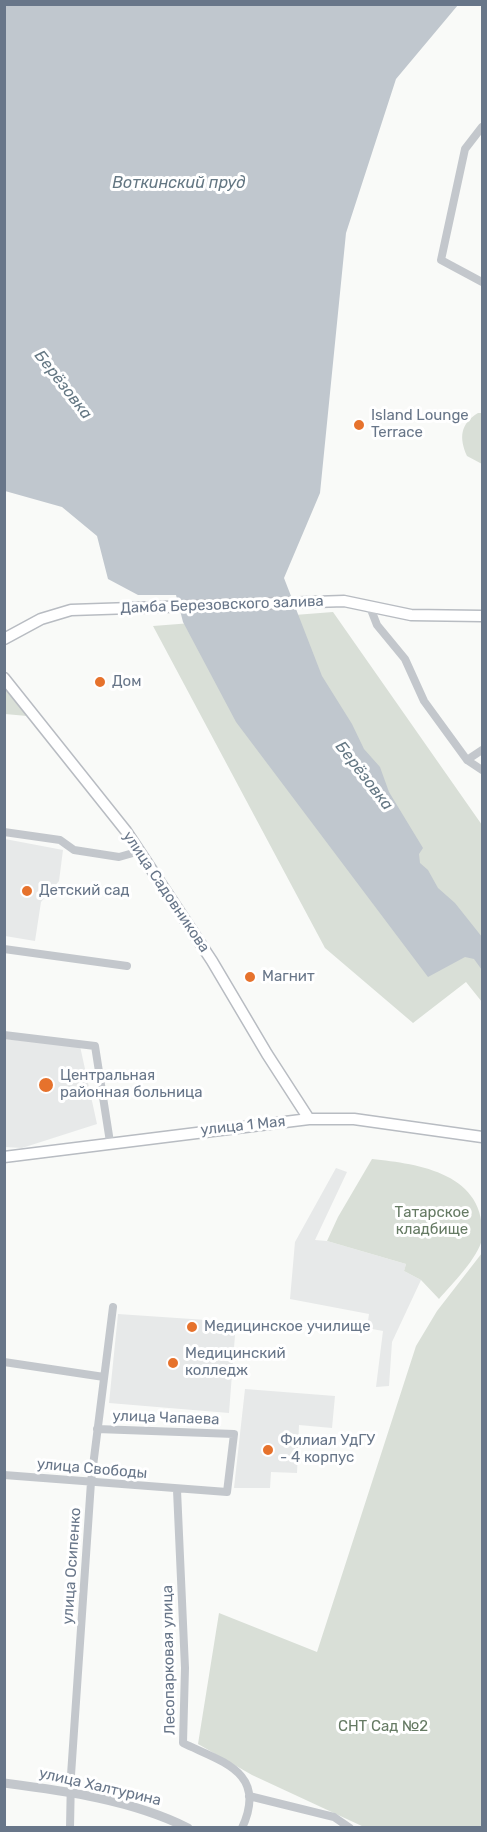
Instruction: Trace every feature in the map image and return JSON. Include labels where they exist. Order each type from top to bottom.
[{"type":"main road","name":"Дамба Березовского залива","points":[[4,639],[57,613],[100,609],[344,601],[411,615],[483,616]]},
{"type":"main road","name":"улица Садовникова","points":[[4,678],[140,851],[212,961],[309,1119]]},
{"type":"main road","name":"улица 1 Мая","points":[[4,1156],[309,1119],[361,1120],[483,1137]]},
{"type":"street","points":[[483,127],[465,149],[441,260],[483,282]]},
{"type":"street","points":[[370,607],[377,625],[398,647],[424,700],[467,760],[483,770]]},
{"type":"street","points":[[467,760],[483,750]]},
{"type":"street","points":[[4,832],[60,840],[74,850],[118,857],[140,851]]},
{"type":"street","points":[[4,949],[127,966]]},
{"type":"street","points":[[4,1035],[95,1046],[110,1142]]},
{"type":"street","name":"улица Осипенко","points":[[70,1827],[72,1794],[70,1775],[91,1482],[113,1306]]},
{"type":"street","points":[[4,1362],[104,1377]]},
{"type":"street","name":"улица Чапаева","points":[[97,1429],[234,1434]]},
{"type":"street","name":"улица Свободы","points":[[4,1475],[177,1490],[227,1492],[234,1434]]},
{"type":"street","name":"Лесопарковая улица","points":[[177,1490],[185,1668],[183,1743],[235,1767],[242,1774],[249,1796]]},
{"type":"street","name":"улица Халтурина","points":[[4,1783],[72,1794],[188,1827]]},
{"type":"street","points":[[242,1827],[249,1796],[334,1817],[350,1827]]},
{"type":"shaded area","name":"Детский сад","points":[[5,839],[63,850],[59,881],[41,902],[35,941],[5,936]]},
{"type":"shaded area","name":"Центральная районная больница","points":[[4,1039],[80,1046],[97,1124],[22,1148],[5,1147]]},
{"type":"shaded area","points":[[336,1168],[347,1172],[315,1240],[327,1241],[406,1264],[404,1271],[421,1280],[392,1342],[389,1386],[376,1387],[383,1331],[367,1328],[369,1314],[290,1299],[295,1242]]},
{"type":"shaded area","name":"Медицинский колледж","points":[[118,1314],[236,1322],[229,1413],[109,1403]]},
{"type":"shaded area","name":"Филиал УдГУ - 4 корпус","points":[[245,1389],[335,1396],[332,1428],[299,1425],[297,1473],[271,1472],[270,1488],[234,1488]]},
{"type":"green space","points":[[478,413],[482,413],[482,464],[467,456],[462,437],[464,427]]},
{"type":"green space","points":[[333,612],[482,825],[482,1002],[466,982],[413,1023],[325,948],[153,626]]},
{"type":"green space","points":[[5,688],[27,716],[5,714]]},
{"type":"green space","name":"Татарское кладбище","points":[[372,1159],[429,1169],[462,1186],[474,1199],[481,1217],[480,1246],[464,1270],[439,1299],[421,1280],[404,1271],[406,1264],[327,1241],[338,1217]]},
{"type":"green space","name":"СНТ Сад №2","points":[[482,1253],[482,1827],[364,1827],[252,1775],[198,1744],[219,1613],[317,1652],[416,1346],[437,1311]]},
{"type":"water","name":"Воткинский пруд","points":[[4,5],[458,5],[396,79],[346,233],[320,493],[284,578],[322,676],[352,724],[364,749],[380,767],[389,792],[423,848],[419,854],[420,863],[428,870],[438,888],[455,903],[482,937],[482,970],[474,959],[465,957],[428,977],[236,722],[183,622],[176,595],[138,595],[108,579],[97,536],[62,507],[5,491]]},
{"type":"place","name":"Island Lounge Terrace","points":[[359,425]]},
{"type":"place","name":"Дом","points":[[100,682]]},
{"type":"place","name":"Детский сад","points":[[27,891]]},
{"type":"place","name":"Магнит","points":[[250,977]]},
{"type":"place","name":"Центральная районная больница","points":[[46,1085]]},
{"type":"place","name":"Медицинское училище","points":[[192,1327]]},
{"type":"place","name":"Медицинский колледж","points":[[173,1363]]},
{"type":"place","name":"Филиал УдГУ - 4 корпус","points":[[268,1450]]},
{"type":"water label","name":"Берёзовка","points":[[63,385]]},
{"type":"water label","name":"Берёзовка","points":[[364,776]]}]
